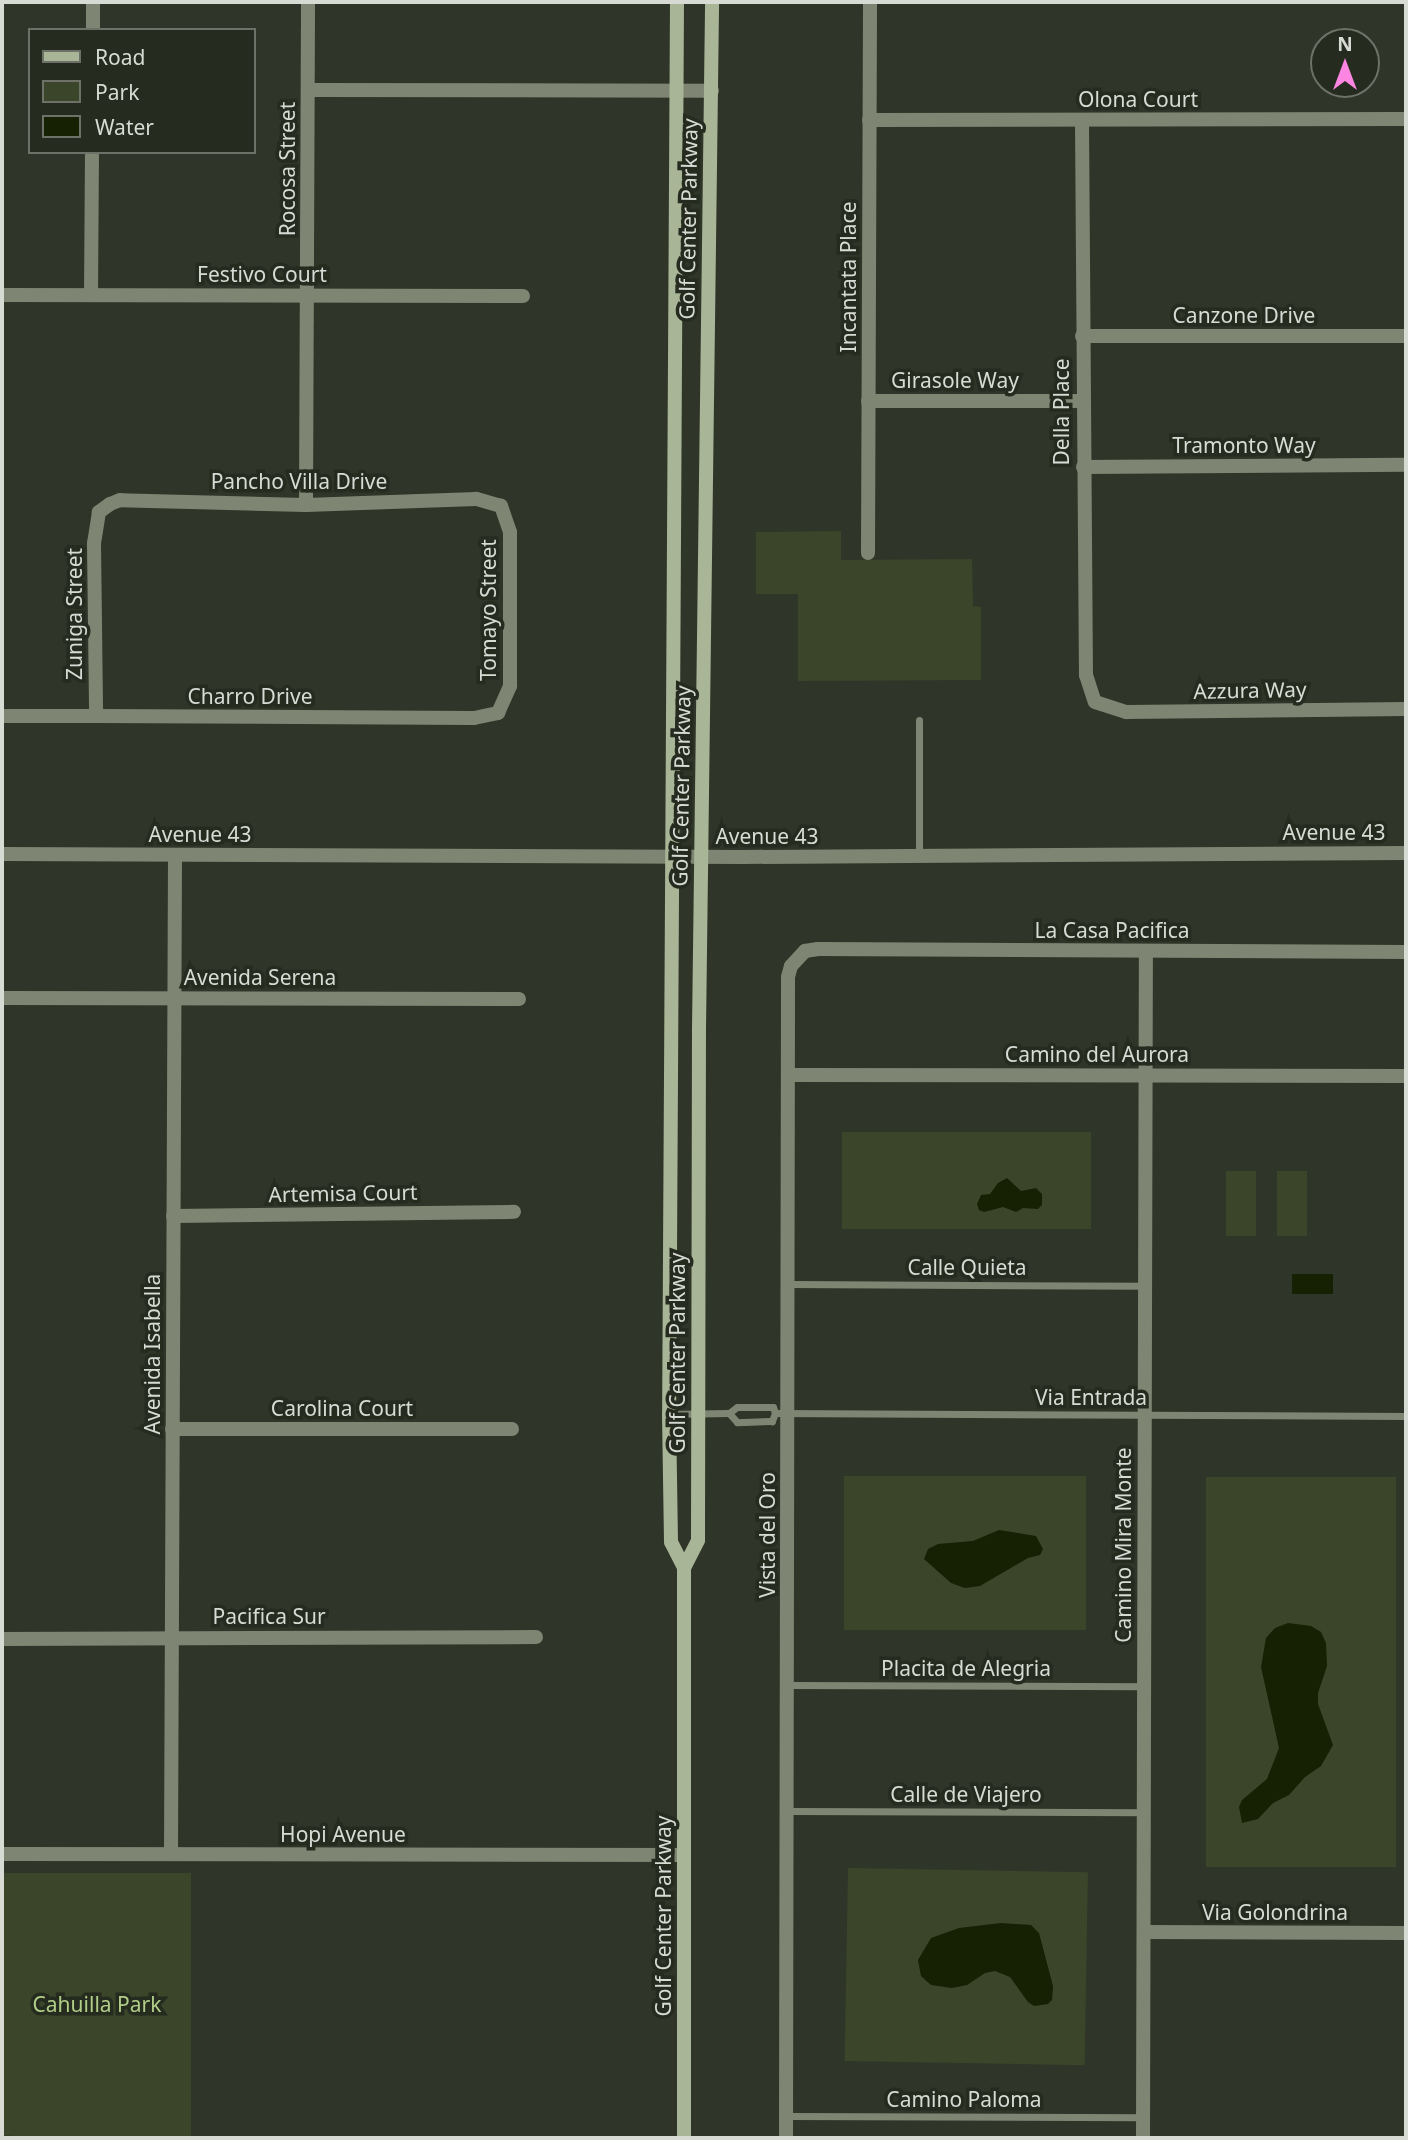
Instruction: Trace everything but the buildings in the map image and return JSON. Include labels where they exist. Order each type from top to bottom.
[{"type":"main road","name":"Golf Center Parkway","points":[[677,2],[670,857],[669,1414],[671,1542],[684,1568]]},
{"type":"main road","name":"Golf Center Parkway","points":[[684,2138],[684,1568],[698,1539],[702,857],[712,2]]},
{"type":"street","points":[[93,2],[93,28]]},
{"type":"street","name":"Rocosa Street","points":[[306,505],[308,2]]},
{"type":"street","name":"Incantata Place","points":[[868,553],[870,2]]},
{"type":"street","points":[[308,90],[712,92]]},
{"type":"street","name":"Olona Court","points":[[869,120],[1406,119]]},
{"type":"street","name":"Della Place","points":[[1082,120],[1086,675],[1095,702]]},
{"type":"street","points":[[91,295],[92,154]]},
{"type":"street","name":"Festivo Court","points":[[2,295],[523,296]]},
{"type":"street","name":"Canzone Drive","points":[[1082,336],[1406,336]]},
{"type":"street","name":"Girasole Way","points":[[868,401],[1083,401]]},
{"type":"street","name":"Tramonto Way","points":[[1083,467],[1406,466]]},
{"type":"street","name":"Pancho Villa Drive","points":[[99,512],[120,500],[306,505],[475,499],[501,506]]},
{"type":"street","name":"Tomayo Street","points":[[498,713],[510,686],[510,532],[501,506]]},
{"type":"street","name":"Zuniga Street","points":[[96,716],[94,542],[99,512]]},
{"type":"street","name":"Azzura Way","points":[[1095,702],[1126,712],[1406,709]]},
{"type":"street","name":"Charro Drive","points":[[2,716],[474,718],[498,713]]},
{"type":"street","name":"Avenue 43","points":[[2,854],[702,857],[1406,853]]},
{"type":"street","name":"Avenida Isabella","points":[[171,1854],[175,855]]},
{"type":"street","name":"La Casa Pacifica","points":[[818,949],[1406,952]]},
{"type":"street","name":"Vista del Oro","points":[[786,2138],[788,1685],[781,1413],[788,1283],[788,977],[796,958],[805,951],[818,949]]},
{"type":"street","name":"Camino Mira Monte","points":[[1143,2138],[1146,951]]},
{"type":"street","name":"Avenida Serena","points":[[2,998],[519,999]]},
{"type":"street","name":"Camino del Aurora","points":[[788,1075],[1406,1076]]},
{"type":"street","name":"Artemisa Court","points":[[173,1216],[514,1212]]},
{"type":"street","name":"Carolina Court","points":[[172,1429],[512,1429]]},
{"type":"street","name":"Pacifica Sur","points":[[2,1639],[536,1637]]},
{"type":"street","name":"Hopi Avenue","points":[[2,1854],[684,1855]]},
{"type":"street","name":"Via Golondrina","points":[[1144,1932],[1406,1933]]},
{"type":"lane","points":[[919,720],[919,856]]},
{"type":"lane","name":"Calle Quieta","points":[[788,1283],[1145,1286]]},
{"type":"lane","name":"Via Entrada","points":[[669,1414],[729,1413],[737,1407],[773,1407],[781,1413],[1406,1416]]},
{"type":"lane","name":"Via Entrada","points":[[729,1413],[737,1422],[772,1421],[781,1413]]},
{"type":"lane","name":"Placita de Alegria","points":[[788,1685],[1143,1686]]},
{"type":"lane","name":"Calle de Viajero","points":[[788,1811],[1144,1812]]},
{"type":"lane","name":"Camino Paloma","points":[[786,2116],[1143,2117]]},
{"type":"green space","points":[[841,531],[841,560],[972,559],[973,606],[981,607],[981,680],[798,681],[798,594],[756,594],[756,532]]},
{"type":"green space","points":[[842,1132],[1091,1132],[1091,1229],[842,1229]]},
{"type":"green space","points":[[1226,1171],[1256,1171],[1256,1236],[1226,1236]]},
{"type":"green space","points":[[1277,1171],[1307,1171],[1307,1236],[1277,1236]]},
{"type":"green space","points":[[844,1476],[1086,1476],[1086,1630],[844,1630]]},
{"type":"green space","points":[[1206,1477],[1396,1477],[1396,1867],[1206,1867]]},
{"type":"green space","points":[[848,1868],[1088,1872],[1085,2065],[845,2061]]},
{"type":"green space","name":"Cahuilla Park","points":[[2,1873],[191,1873],[191,2138],[35,2138],[2,2135]]},
{"type":"water","points":[[1007,1178],[1021,1191],[1036,1188],[1042,1194],[1042,1205],[1038,1209],[1023,1208],[1016,1212],[1003,1207],[984,1212],[979,1210],[977,1204],[981,1195],[990,1194],[998,1183]]},
{"type":"water","points":[[1292,1274],[1333,1274],[1333,1294],[1292,1294]]},
{"type":"water","points":[[999,1530],[1036,1536],[1043,1549],[1040,1555],[1028,1558],[980,1586],[965,1588],[951,1583],[924,1559],[928,1549],[938,1544],[973,1541]]},
{"type":"water","points":[[1288,1623],[1311,1626],[1321,1632],[1326,1643],[1327,1666],[1318,1693],[1318,1704],[1333,1745],[1321,1766],[1305,1777],[1289,1795],[1273,1803],[1258,1819],[1242,1823],[1239,1807],[1242,1800],[1267,1779],[1279,1748],[1261,1667],[1266,1638],[1275,1628]]},
{"type":"water","points":[[1001,1923],[1031,1925],[1039,1933],[1053,1986],[1052,2000],[1048,2004],[1034,2006],[1010,1977],[995,1971],[985,1973],[967,1985],[952,1988],[931,1985],[921,1976],[918,1960],[931,1938],[959,1928]]}]
